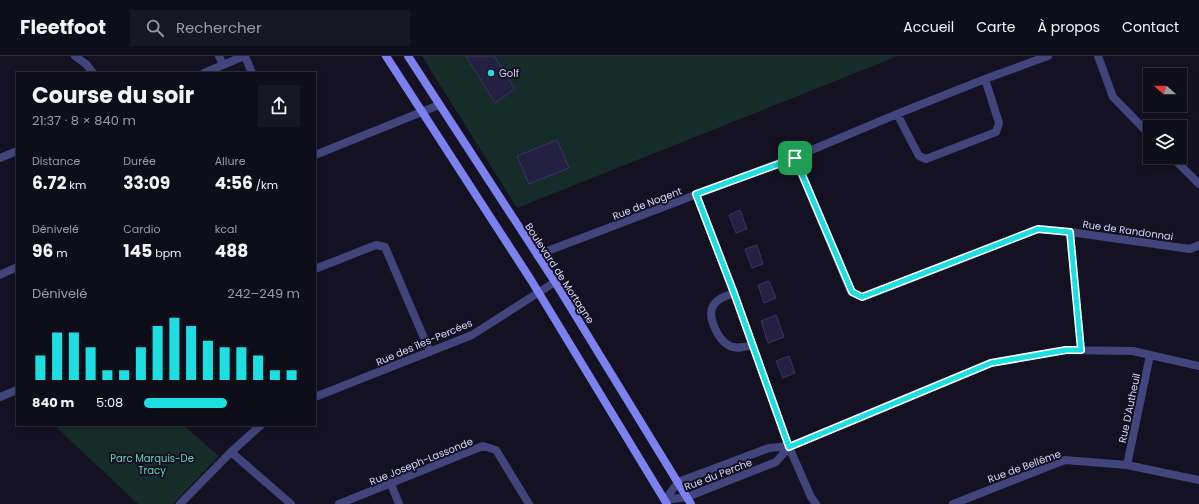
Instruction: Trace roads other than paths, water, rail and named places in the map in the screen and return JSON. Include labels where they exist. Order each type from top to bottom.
[{"type":"main road","points":[[386,56],[538,292],[666,502]]},
{"type":"main road","name":"Boulevard de Mortagne","points":[[408,56],[555,282],[689,500]]},
{"type":"street","points":[[75,56],[86,64],[92,72]]},
{"type":"street","points":[[220,56],[223,65]]},
{"type":"street","points":[[206,72],[244,56],[252,72]]},
{"type":"street","name":"Rue de Nogent","points":[[537,255],[795,158],[896,114],[1048,56]]},
{"type":"street","points":[[1098,56],[1113,97],[1143,128]]},
{"type":"street","points":[[896,114],[919,156],[926,159],[996,132],[1000,123],[985,79]]},
{"type":"street","points":[[316,156],[439,105]]},
{"type":"street","points":[[0,158],[16,151]]},
{"type":"street","name":"Rue de Randonnai","points":[[795,158],[852,292],[862,297],[1038,229],[1070,232],[1190,249],[1199,245]]},
{"type":"street","points":[[1179,164],[1199,184]]},
{"type":"street","points":[[696,194],[734,293],[789,447],[811,497],[816,504]]},
{"type":"street","points":[[1070,232],[1081,350]]},
{"type":"street","points":[[316,269],[376,245],[385,247],[430,352]]},
{"type":"street","points":[[0,275],[16,267]]},
{"type":"street","name":"Rue des îles-Percées","points":[[316,397],[472,334],[555,282]]},
{"type":"street","points":[[734,293],[720,298],[713,307],[712,319],[718,335],[728,345],[741,348],[752,344]]},
{"type":"street","name":"Rue du Perche","points":[[666,502],[678,482],[769,448],[789,447],[991,363],[1066,350],[1081,350],[1133,351],[1199,366]]},
{"type":"street","name":"Rue D'Autheuil","points":[[1127,465],[1150,355]]},
{"type":"street","points":[[0,397],[16,390]]},
{"type":"street","points":[[180,504],[231,452],[260,426]]},
{"type":"street","name":"Rue Joseph-Lassonde","points":[[339,504],[483,446],[496,450],[529,504]]},
{"type":"street","name":"Rue du Perche","points":[[666,502],[689,500],[776,462],[789,447]]},
{"type":"street","points":[[231,452],[291,504]]},
{"type":"street","name":"Rue de Bellême","points":[[953,504],[1065,460],[1127,465],[1199,480]]},
{"type":"street","points":[[391,484],[399,504]]},
{"type":"place","name":"Golf","points":[[491,73]]},
{"type":"park label","name":"Parc Marquis-De Tracy","points":[[152,464]]}]
